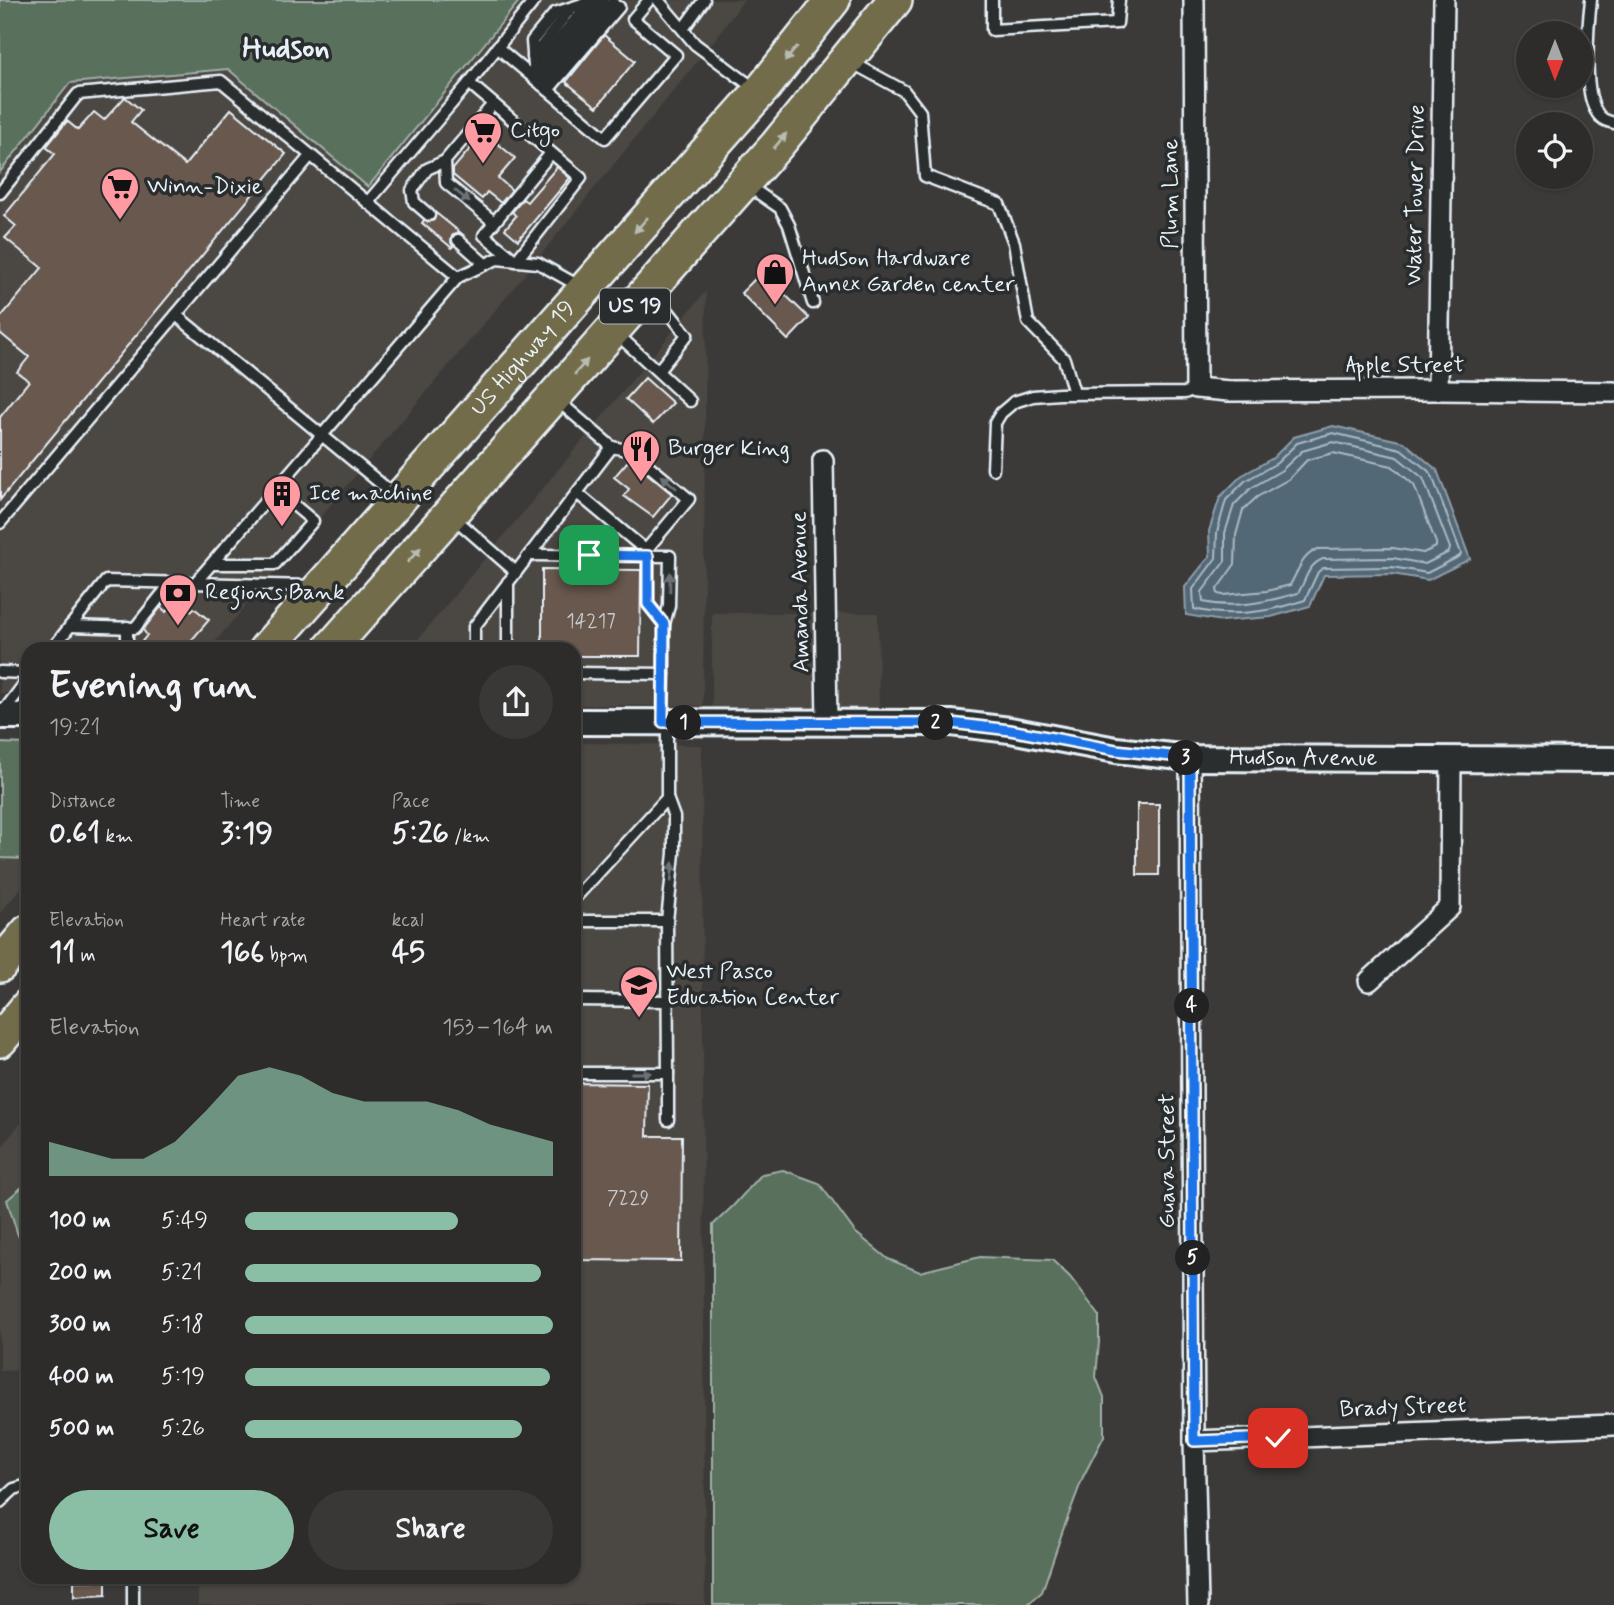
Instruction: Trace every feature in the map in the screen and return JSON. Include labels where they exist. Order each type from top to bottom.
[{"type":"highway","name":"US Highway 19","points":[[273,642],[759,92],[833,0]]},
{"type":"highway","points":[[848,60],[874,0]]},
{"type":"highway","name":"US Highway 19","points":[[336,642],[744,183],[895,0]]},
{"type":"highway","points":[[364,642],[368,606]]},
{"type":"highway","points":[[0,965],[21,940]]},
{"type":"street","name":"Plum Lane","points":[[1194,0],[1196,388]]},
{"type":"street","name":"Water Tower Drive","points":[[1438,390],[1444,0]]},
{"type":"street","name":"Apple Street","points":[[1196,388],[1229,391],[1614,393]]},
{"type":"street","name":"Amanda Avenue","points":[[823,460],[827,724]]},
{"type":"street","points":[[0,716],[21,716]]},
{"type":"street","name":"Hudson Avenue","points":[[581,722],[951,723],[1010,730],[1116,750],[1190,758],[1614,760]]},
{"type":"street","name":"Guava Street","points":[[1190,758],[1194,1441],[1198,1605]]},
{"type":"street","points":[[1369,981],[1450,907],[1451,758]]},
{"type":"street","name":"Brady Street","points":[[1194,1441],[1614,1425]]},
{"type":"lane","points":[[368,202],[535,0]]},
{"type":"lane","points":[[634,19],[649,0]]},
{"type":"lane","points":[[658,0],[695,44],[759,92]]},
{"type":"lane","points":[[683,29],[704,0]]},
{"type":"lane","points":[[992,0],[992,30],[1117,23],[1119,0]]},
{"type":"lane","points":[[1591,0],[1588,78],[1592,103],[1605,121],[1614,123]]},
{"type":"lane","points":[[540,81],[533,57],[532,41],[555,13],[593,1]]},
{"type":"lane","points":[[540,81],[593,1]]},
{"type":"lane","points":[[497,47],[605,138],[676,55],[612,2]]},
{"type":"lane","points":[[540,81],[612,2]]},
{"type":"lane","points":[[540,81],[612,2]]},
{"type":"lane","points":[[848,60],[904,91],[920,112],[925,176],[999,204],[1014,243],[1028,323],[1064,359],[1074,393]]},
{"type":"lane","points":[[0,193],[78,94],[221,81],[457,277]]},
{"type":"lane","points":[[469,83],[582,178],[516,261]]},
{"type":"lane","points":[[429,215],[414,202],[412,190],[427,169],[445,161],[493,104]]},
{"type":"lane","points":[[516,261],[484,235],[551,153]]},
{"type":"lane","points":[[0,523],[311,155]]},
{"type":"lane","points":[[445,161],[446,183],[494,222]]},
{"type":"lane","points":[[744,183],[780,208],[789,225],[813,303]]},
{"type":"lane","points":[[458,240],[485,264]]},
{"type":"lane","points":[[195,583],[457,277],[497,259],[538,263],[585,289]]},
{"type":"lane","points":[[650,289],[687,335],[658,371]]},
{"type":"lane","points":[[176,315],[400,499]]},
{"type":"lane","points":[[613,330],[690,401]]},
{"type":"lane","points":[[993,469],[995,423],[1001,413],[1014,402],[1033,396],[1074,393],[1185,393],[1196,388]]},
{"type":"lane","points":[[554,397],[612,447],[631,451],[689,499],[649,554],[648,604],[664,624]]},
{"type":"lane","points":[[474,642],[474,627],[612,447]]},
{"type":"lane","points":[[212,564],[275,564],[313,521],[276,490]]},
{"type":"lane","points":[[577,492],[649,554]]},
{"type":"lane","points":[[450,514],[516,572]]},
{"type":"lane","points":[[529,555],[670,556],[669,606],[664,624],[667,798],[674,817],[674,853],[667,921],[668,1120]]},
{"type":"lane","points":[[57,642],[106,581],[322,587]]},
{"type":"lane","points":[[508,642],[509,582]]},
{"type":"lane","points":[[70,626],[135,628],[171,583]]},
{"type":"lane","points":[[127,627],[127,642]]},
{"type":"lane","points":[[0,672],[21,673]]},
{"type":"lane","points":[[581,673],[664,674]]},
{"type":"lane","points":[[0,716],[21,688]]},
{"type":"lane","points":[[581,891],[667,798]]},
{"type":"lane","points":[[581,921],[667,921]]},
{"type":"lane","points":[[581,1000],[668,1001]]},
{"type":"lane","points":[[581,1073],[668,1073]]},
{"type":"lane","points":[[0,1502],[14,1489],[21,1487]]},
{"type":"lane","points":[[133,1584],[133,1605]]},
{"type":"shaded area","points":[[520,0],[744,0],[504,300],[215,642],[21,642],[21,693],[0,693],[0,172],[70,83],[228,69],[368,186]]},
{"type":"shaded area","points":[[706,291],[703,706],[581,705],[581,642],[416,642]]},
{"type":"shaded area","points":[[712,613],[878,613],[879,714],[705,713],[712,706]]},
{"type":"shaded area","name":"West Pasco Education Center","points":[[581,743],[702,745],[705,1605],[198,1605],[198,1584],[581,1584]]},
{"type":"shaded area","points":[[0,858],[21,859],[21,888],[0,913]]},
{"type":"shaded area","points":[[21,1123],[21,1188],[7,1200],[21,1240],[21,1370],[0,1371],[0,1149]]},
{"type":"green space","points":[[0,0],[520,0],[368,187],[228,69],[70,83],[0,172]]},
{"type":"green space","points":[[0,743],[21,744],[21,859],[0,858]]},
{"type":"green space","points":[[783,1170],[819,1183],[855,1232],[888,1259],[920,1272],[980,1257],[1052,1260],[1070,1277],[1099,1315],[1096,1377],[1104,1397],[1104,1436],[1083,1477],[1042,1592],[1027,1605],[713,1605],[713,1225],[762,1174]]},
{"type":"green space","points":[[21,1188],[21,1240],[18,1235],[7,1200]]},
{"type":"water","points":[[1333,426],[1404,442],[1437,470],[1470,559],[1428,580],[1392,574],[1324,575],[1310,606],[1271,617],[1222,621],[1186,615],[1185,587],[1210,556],[1209,531],[1220,497],[1241,476],[1273,458],[1294,437]]},
{"type":"building","points":[[604,35],[635,61],[597,107],[566,82]]},
{"type":"building","name":"Winn-Dixie","points":[[125,97],[141,110],[131,122],[185,165],[231,109],[286,154],[0,500],[0,417],[29,381],[17,372],[29,357],[0,333],[0,318],[42,268],[5,238],[16,226],[4,216],[55,154],[46,147],[67,121],[78,130],[94,112],[104,120]]},
{"type":"building","name":"Citgo","points":[[484,132],[515,158],[498,178],[512,190],[501,203],[487,192],[482,199],[453,175],[453,169]]},
{"type":"building","name":"Citgo","points":[[557,167],[570,178],[518,240],[505,229],[516,216],[512,212],[523,199],[527,202]]},
{"type":"building","points":[[436,213],[462,234],[456,233],[452,236],[452,248],[422,223],[424,220],[434,220]]},
{"type":"building","name":"Hudson Hardware Annex Garden center","points":[[762,272],[809,318],[788,340],[741,293]]},
{"type":"building","points":[[645,378],[673,403],[653,424],[626,399]]},
{"type":"building","name":"Burger King","points":[[628,461],[672,494],[653,517],[624,496],[629,489],[614,477]]},
{"type":"building","points":[[542,569],[641,570],[640,656],[581,656],[581,642],[542,642]]},
{"type":"building","name":"Regions Bank","points":[[177,599],[191,611],[194,608],[209,620],[190,642],[142,642],[147,635],[143,630],[161,607],[166,612]]},
{"type":"building","points":[[1137,804],[1159,804],[1159,875],[1137,875]]},
{"type":"building","points":[[581,1083],[648,1084],[647,1136],[682,1136],[681,1261],[581,1260]]},
{"type":"building","points":[[74,1584],[106,1584],[106,1595],[74,1597]]},
{"type":"place","name":"Citgo","points":[[483,165]]},
{"type":"place","name":"Winn-Dixie","points":[[120,221]]},
{"type":"place","name":"Hudson Hardware Annex Garden center","points":[[775,306]]},
{"type":"place","name":"Burger King","points":[[641,483]]},
{"type":"place","name":"Ice machine","points":[[282,528]]},
{"type":"place","name":"Regions Bank","points":[[178,627]]},
{"type":"place","name":"West Pasco Education Center","points":[[639,1019]]},
{"type":"district","name":"Hudson","points":[[286,48]]},
{"type":"route","points":[[589,555],[648,556],[648,604],[664,624],[663,722],[951,723],[1010,730],[1116,750],[1190,758],[1194,1441],[1278,1438]]}]
